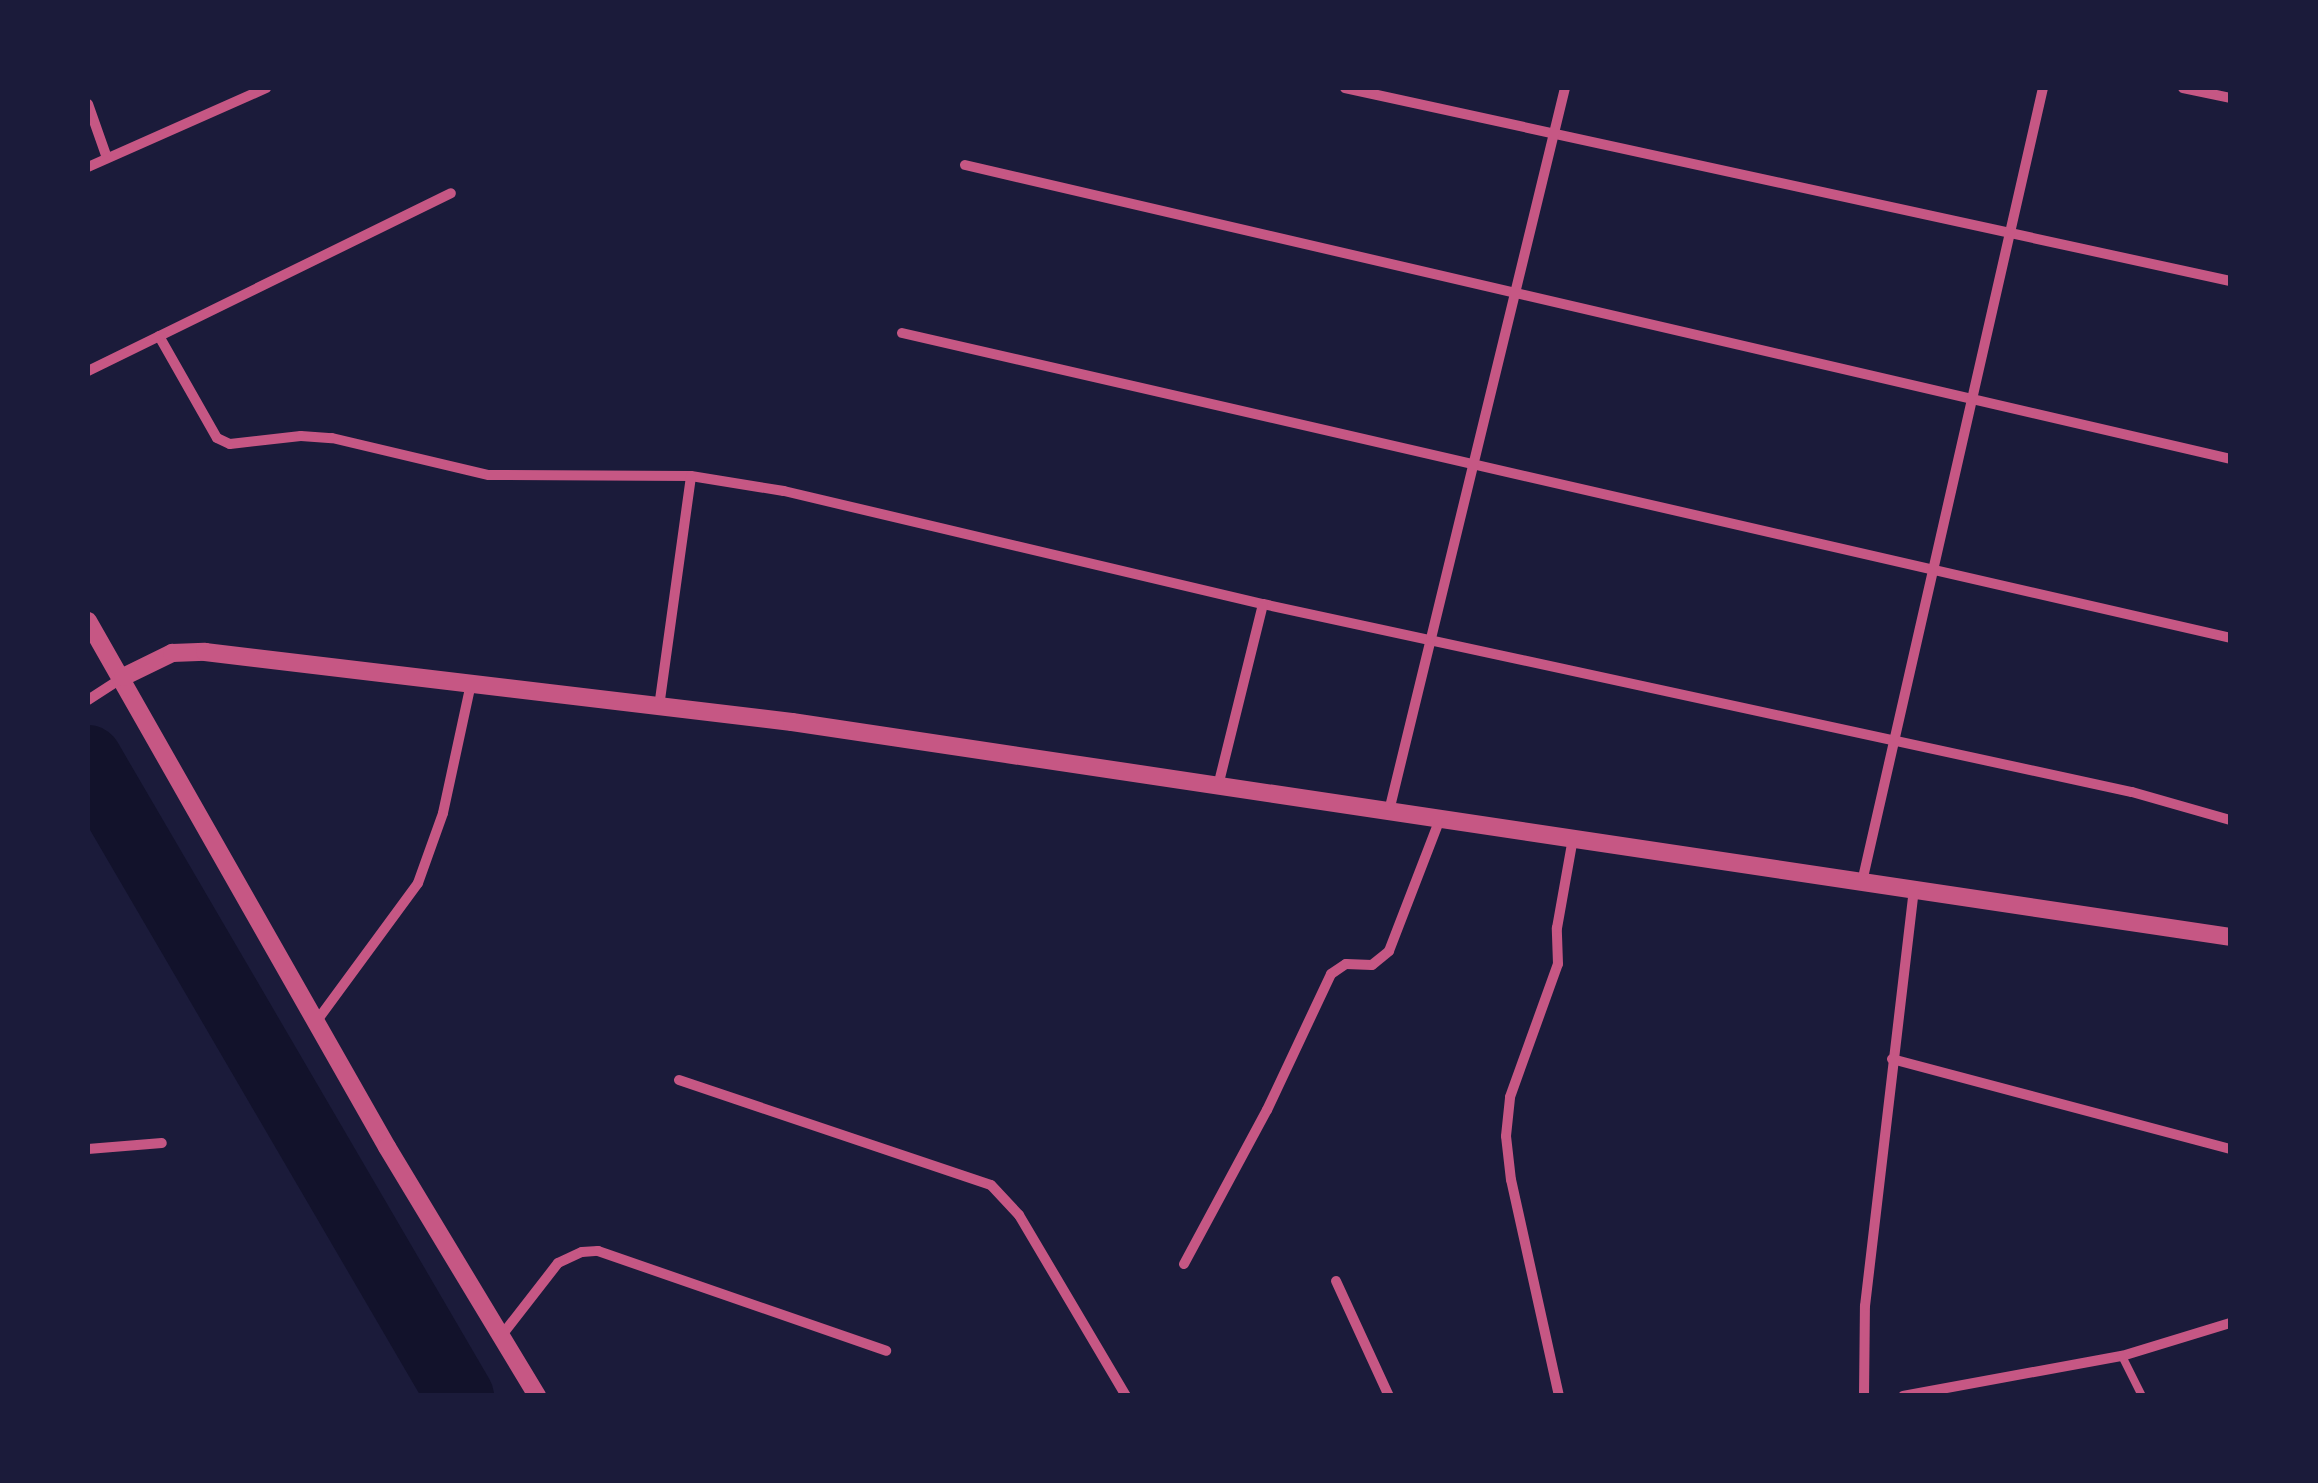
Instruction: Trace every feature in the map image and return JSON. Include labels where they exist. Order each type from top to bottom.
[{"type":"street","points":[[88,167],[266,88]]},
{"type":"street","points":[[1345,88],[2230,281]]},
{"type":"street","points":[[1388,811],[1565,88]]},
{"type":"street","points":[[1862,882],[2043,88]]},
{"type":"street","points":[[2183,88],[2230,98]]},
{"type":"street","points":[[88,104],[107,158]]},
{"type":"street","points":[[965,165],[2230,459]]},
{"type":"street","points":[[88,371],[451,193]]},
{"type":"street","points":[[902,333],[1473,468],[1932,568],[2230,638]]},
{"type":"street","points":[[158,336],[210,426],[218,438],[230,444],[301,436],[332,438],[453,469],[528,478],[691,476],[784,491],[1263,604],[1431,637],[2132,792],[2230,820]]},
{"type":"street","points":[[660,707],[691,476]]},
{"type":"street","points":[[1218,786],[1263,604]]},
{"type":"street","points":[[88,621],[123,677],[182,792],[537,1396]]},
{"type":"street","points":[[91,699],[156,658],[188,652],[660,707],[2230,937]]},
{"type":"street","points":[[316,1022],[418,883],[443,813],[471,684]]},
{"type":"street","points":[[1184,1264],[1267,1110],[1331,974],[1346,964],[1372,965],[1389,951],[1440,819]]},
{"type":"street","points":[[1559,1396],[1511,1180],[1506,1115],[1558,964],[1557,928],[1573,838]]},
{"type":"street","points":[[1864,1396],[1865,1306],[1914,890]]},
{"type":"street","points":[[1892,1060],[2230,1149]]},
{"type":"street","points":[[678,1080],[992,1185],[1019,1215],[1126,1396]]},
{"type":"street","points":[[88,1149],[162,1143]]},
{"type":"street","points":[[502,1335],[558,1264],[569,1256],[598,1251],[886,1350]]},
{"type":"street","points":[[1336,1281],[1389,1396]]},
{"type":"street","points":[[1911,1395],[2122,1356],[2230,1323]]},
{"type":"lane","points":[[2122,1356],[2142,1396]]},
{"type":"waterway","points":[[88,759],[460,1396]]}]
